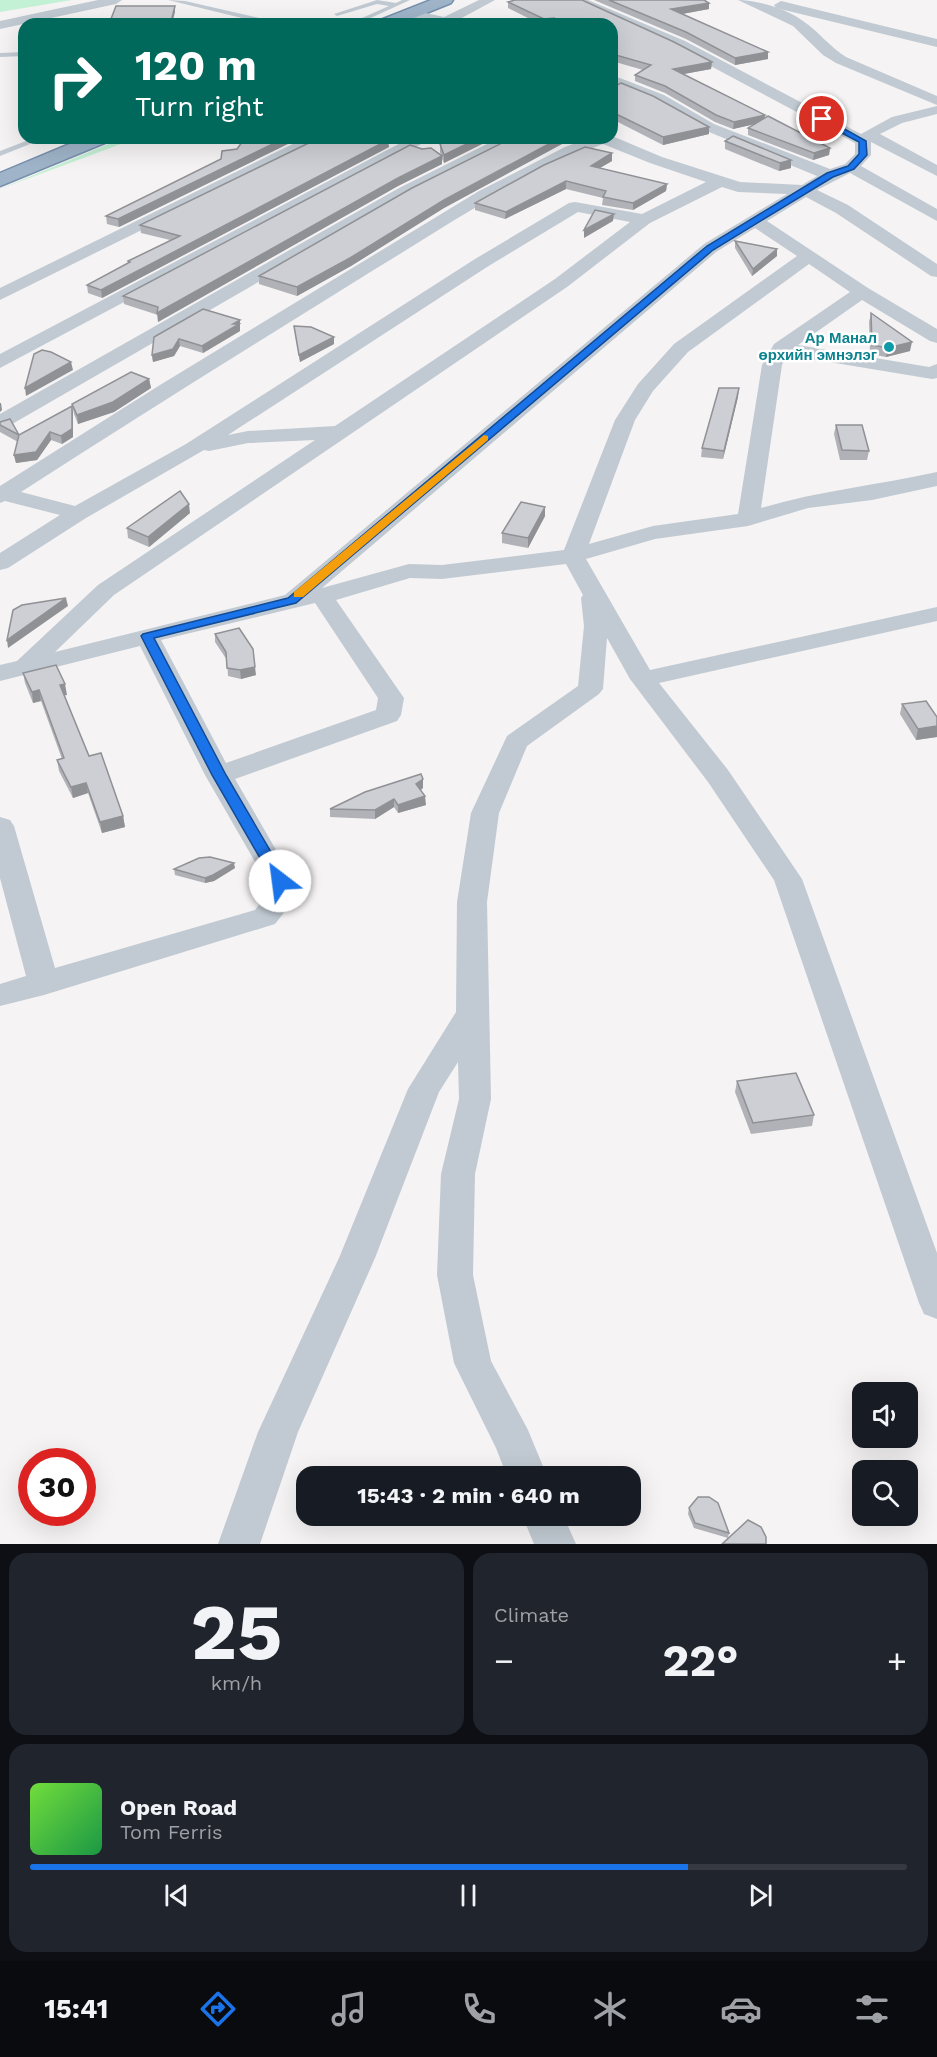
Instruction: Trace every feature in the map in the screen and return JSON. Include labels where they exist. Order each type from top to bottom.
[{"type":"highway","points":[[393,18],[412,5],[440,2]]},
{"type":"highway","points":[[0,180],[86,144]]},
{"type":"street","points":[[32,18],[116,0]]},
{"type":"street","points":[[460,18],[489,0]]},
{"type":"street","points":[[577,0],[680,44],[937,171]]},
{"type":"street","points":[[744,0],[798,23],[828,52],[861,64],[937,101]]},
{"type":"street","points":[[760,0],[881,36],[937,58]]},
{"type":"street","points":[[412,5],[441,18]]},
{"type":"street","points":[[0,25],[18,21]]},
{"type":"street","points":[[881,36],[937,43]]},
{"type":"street","points":[[618,81],[659,98],[709,127],[830,175]]},
{"type":"street","points":[[865,137],[909,116],[932,118]]},
{"type":"street","points":[[292,600],[701,255],[830,175],[851,167],[863,155],[865,137]]},
{"type":"street","points":[[618,143],[738,187],[805,190],[842,209],[937,273]]},
{"type":"street","points":[[0,295],[305,144]]},
{"type":"street","points":[[0,362],[411,144]]},
{"type":"street","points":[[0,423],[405,191],[499,144]]},
{"type":"street","points":[[2,495],[167,389],[485,195],[571,150],[588,144]]},
{"type":"street","points":[[851,167],[937,216]]},
{"type":"street","points":[[27,665],[106,590],[561,283],[644,219],[719,182]]},
{"type":"street","points":[[0,563],[78,513],[193,448],[471,270],[575,207],[644,219]]},
{"type":"street","points":[[756,221],[862,292],[937,338]]},
{"type":"street","points":[[573,556],[625,420],[645,388],[681,348],[809,256]]},
{"type":"street","points":[[748,519],[771,365],[781,348],[862,292]]},
{"type":"street","points":[[781,348],[935,376]]},
{"type":"street","points":[[193,448],[248,437],[339,432]]},
{"type":"street","points":[[0,674],[27,665],[292,600],[344,591],[409,572],[442,572],[573,556],[653,533],[748,519],[806,502],[872,493],[937,479]]},
{"type":"street","points":[[2,495],[78,513]]},
{"type":"street","points":[[573,556],[643,679],[717,776],[788,879],[937,1303]]},
{"type":"street","points":[[239,1544],[278,1432],[357,1258],[424,1089],[472,1013],[472,902],[485,813],[516,742],[590,689],[596,626],[592,588]]},
{"type":"street","points":[[219,775],[388,715],[391,698],[321,595]]},
{"type":"street","points":[[643,679],[937,614]]},
{"type":"street","points":[[0,995],[44,984],[265,917],[279,900],[280,881],[219,775],[147,636]]},
{"type":"street","points":[[0,826],[44,984]]},
{"type":"street","points":[[472,1007],[475,1099],[458,1174],[455,1275],[473,1363],[514,1443],[523,1466]]},
{"type":"street","points":[[547,1526],[555,1544]]},
{"type":"lane","points":[[171,0],[192,3],[246,18]]},
{"type":"lane","points":[[337,14],[376,2],[412,5]]},
{"type":"lane","points":[[366,18],[397,5]]},
{"type":"lane","points":[[0,55],[18,54]]},
{"type":"lane","points":[[0,154],[26,144]]},
{"type":"green space","points":[[0,0],[72,0],[0,12]]},
{"type":"green space","points":[[109,144],[121,144],[0,189]]},
{"type":"building","points":[[515,0],[582,0],[712,62],[673,69],[765,115],[734,122],[716,115],[665,86],[635,75],[651,65],[618,56],[618,18],[542,18],[508,2]]},
{"type":"building","points":[[609,0],[704,0],[709,3],[671,9],[768,52],[735,58],[686,32]]},
{"type":"building","points":[[116,6],[175,6],[172,18],[111,18]]},
{"type":"building","points":[[621,83],[653,96],[709,127],[663,137],[618,115],[618,84]]},
{"type":"building","points":[[768,116],[830,148],[814,153],[748,128]]},
{"type":"building","points":[[733,136],[791,160],[780,163],[725,141]]},
{"type":"building","points":[[241,144],[273,144],[118,219],[106,216],[221,159],[222,151],[237,149]]},
{"type":"building","points":[[307,144],[380,144],[101,290],[87,285],[130,262],[128,261],[180,236],[140,225]]},
{"type":"building","points":[[440,144],[467,144],[444,155]]},
{"type":"building","points":[[500,144],[549,144],[444,200],[350,258],[297,287],[259,276],[412,188]]},
{"type":"building","points":[[410,145],[422,149],[431,148],[442,156],[398,178],[157,313],[158,307],[123,296]]},
{"type":"building","points":[[585,147],[612,153],[591,166],[667,184],[633,203],[603,197],[606,191],[566,181],[506,212],[475,203],[544,165]]},
{"type":"building","points":[[595,210],[614,214],[584,230]]},
{"type":"building","points":[[735,241],[777,249],[753,269]]},
{"type":"building","points":[[203,309],[240,320],[233,324],[239,324],[202,346],[179,339],[173,349],[152,355],[154,337]]},
{"type":"building","points":[[871,313],[912,342],[887,348],[872,345]]},
{"type":"building","points":[[294,326],[311,327],[334,337],[299,355]]},
{"type":"building","points":[[42,350],[71,362],[25,388],[34,354]]},
{"type":"building","points":[[131,372],[149,379],[113,402],[77,415],[72,404]]},
{"type":"building","points":[[719,388],[739,388],[724,451],[702,448]]},
{"type":"building","points":[[72,406],[72,429],[61,436],[50,432],[36,452],[14,455],[19,435]]},
{"type":"building","points":[[10,419],[19,435],[0,425],[0,422]]},
{"type":"building","points":[[836,425],[862,425],[869,451],[842,450]]},
{"type":"building","points":[[180,491],[189,504],[148,537],[127,528]]},
{"type":"building","points":[[521,502],[545,507],[528,538],[502,533]]},
{"type":"building","points":[[66,598],[7,640],[13,610],[22,605]]},
{"type":"building","points":[[239,628],[253,649],[255,667],[240,670],[227,668],[226,652],[215,634]]},
{"type":"building","points":[[56,665],[65,684],[60,685],[89,756],[101,753],[123,816],[100,822],[86,783],[71,787],[57,760],[64,758],[39,690],[32,692],[23,673]]},
{"type":"building","points":[[926,701],[937,717],[937,726],[918,729],[902,704]]},
{"type":"building","points":[[421,774],[423,779],[416,784],[425,796],[398,805],[394,799],[375,810],[330,809],[365,792]]},
{"type":"building","points":[[210,857],[234,863],[205,878],[174,869],[199,858]]},
{"type":"building","points":[[796,1073],[814,1115],[753,1123],[737,1081]]},
{"type":"building","points":[[698,1497],[709,1497],[718,1503],[729,1533],[695,1523],[689,1508]]},
{"type":"building","points":[[748,1520],[761,1527],[766,1537],[766,1544],[722,1544]]},
{"type":"slow traffic","points":[[299,595],[484,438]]},
{"type":"place","name":"Ар Манал өрхийн эмнэлэг","points":[[889,347]]},
{"type":"route","points":[[280,881],[219,775],[147,636],[292,600],[710,248],[756,221],[782,202],[830,175],[851,167],[863,155],[862,141],[822,119]]}]
